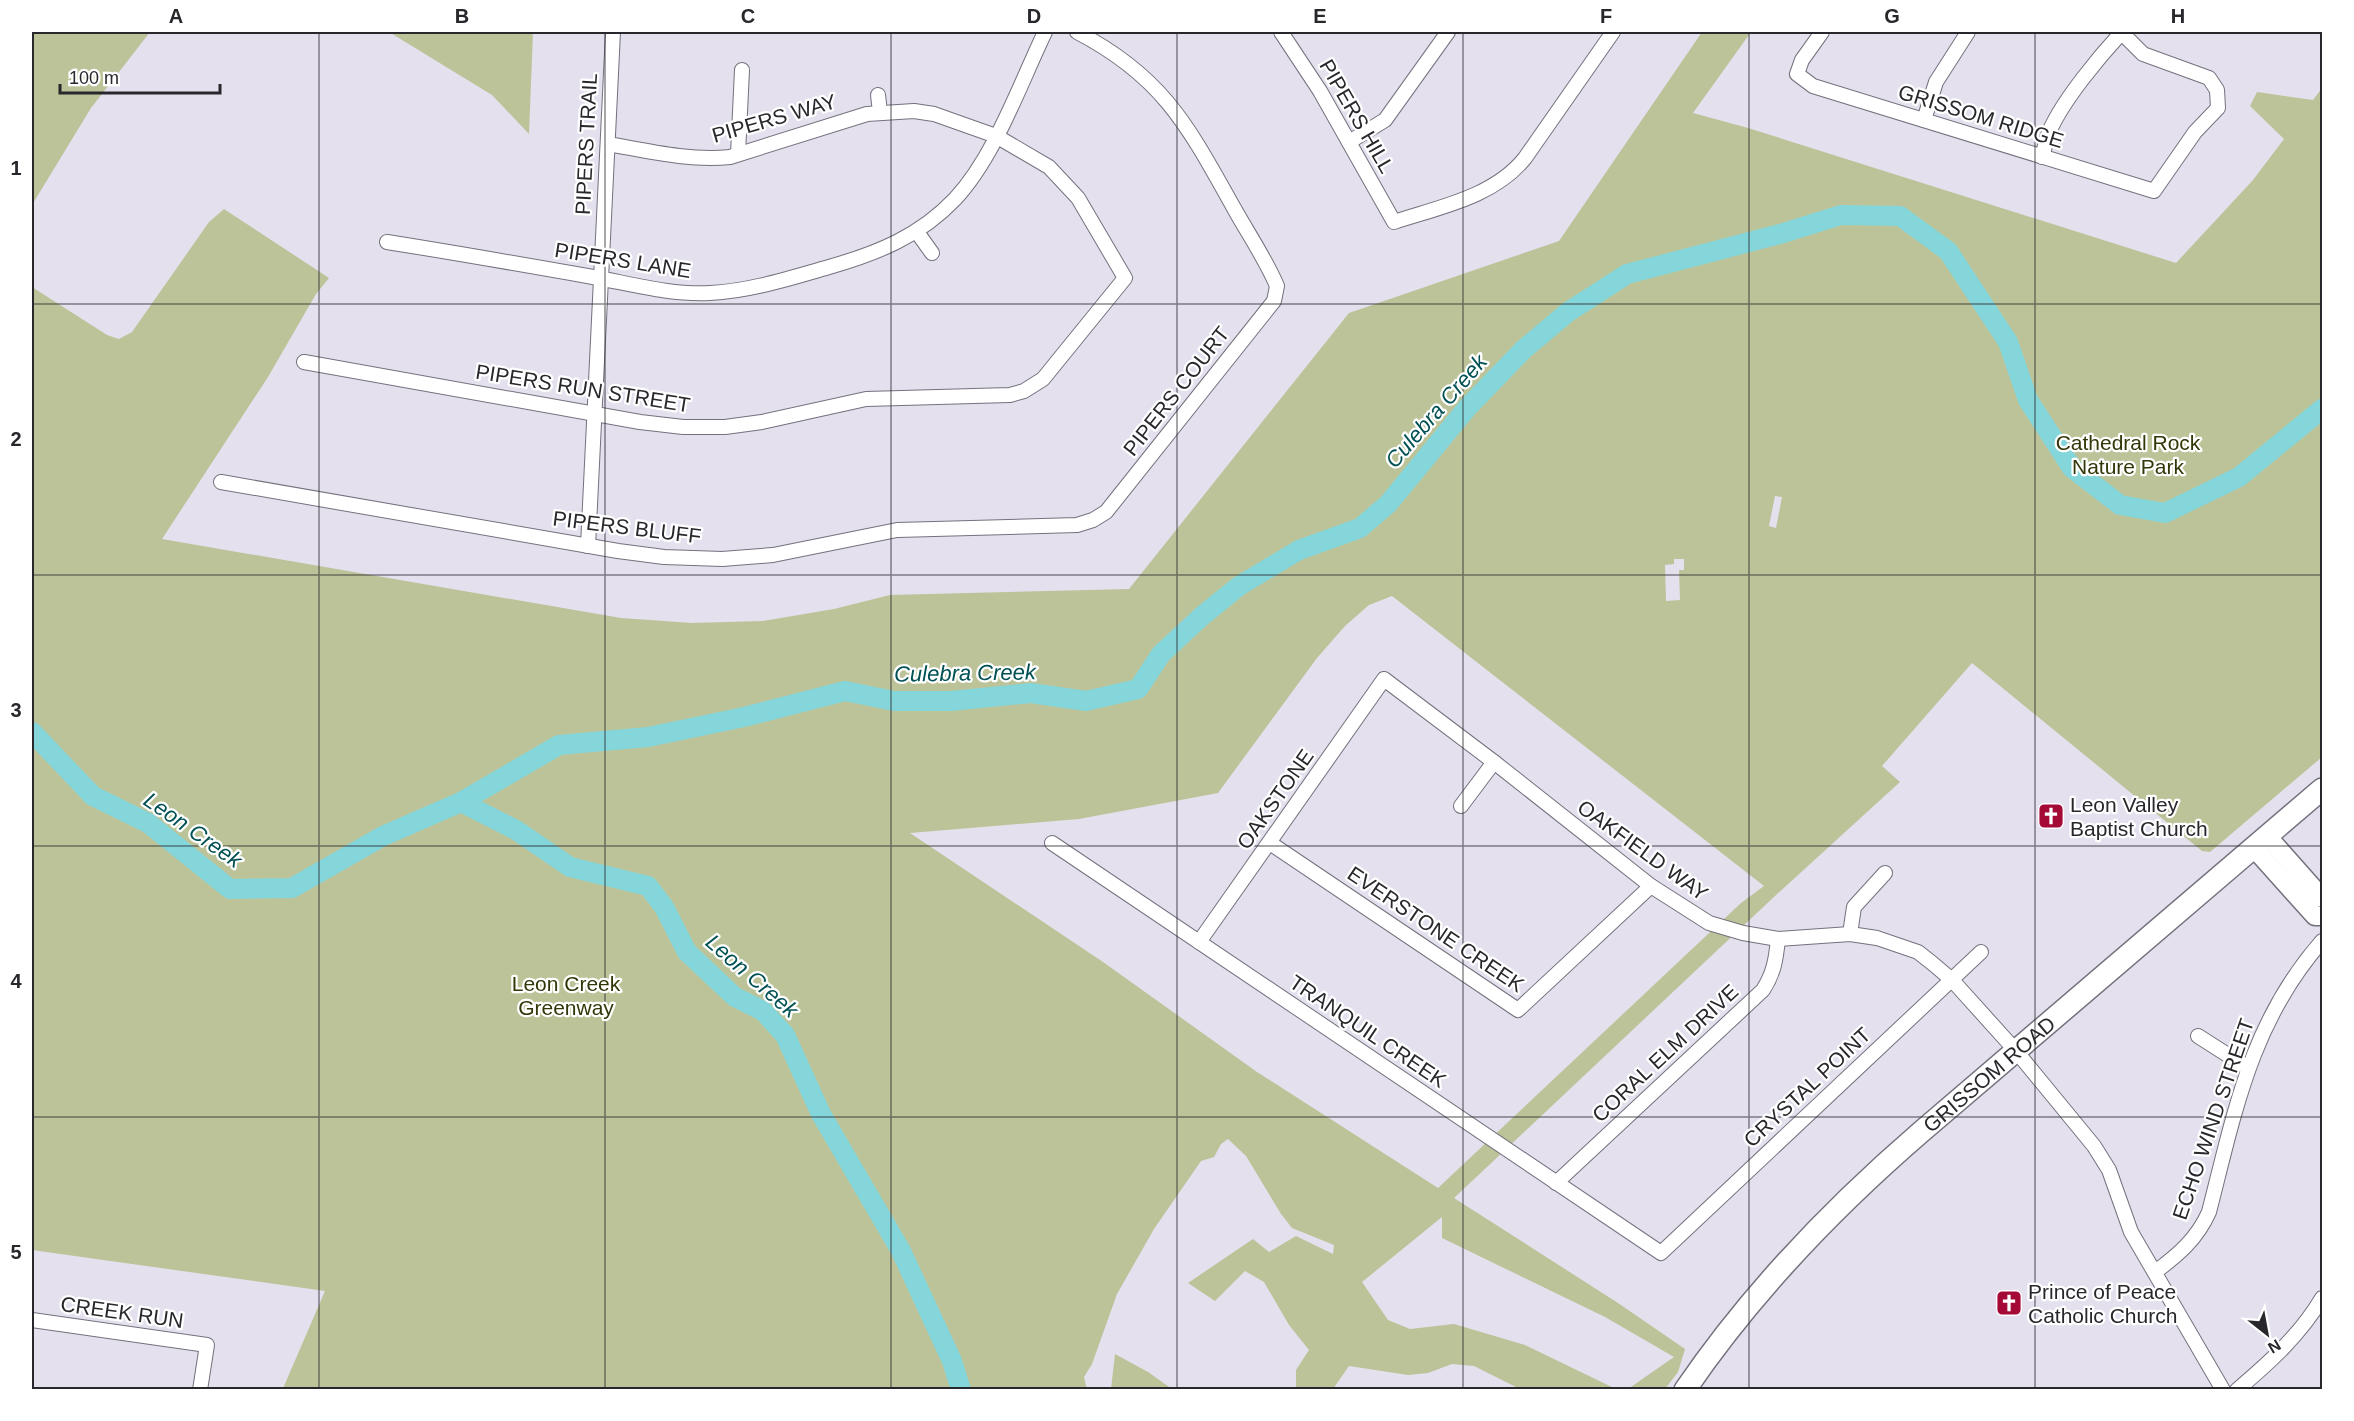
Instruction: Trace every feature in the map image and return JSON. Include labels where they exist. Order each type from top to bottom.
[{"type":"main road","name":"GRISSOM ROAD","points":[[1685,1389],[1753,1301],[1825,1221],[1917,1135],[2322,789]]},
{"type":"street","name":"PIPERS TRAIL","points":[[588,546],[613,32]]},
{"type":"street","name":"PIPERS LANE","points":[[387,242],[600,278],[657,290],[709,293],[762,286],[869,255],[917,232],[940,214],[963,190],[996,136],[1045,32]]},
{"type":"street","name":"PIPERS COURT","points":[[1077,32],[1105,46],[1130,64],[1173,106],[1199,145],[1277,286],[1274,302],[1107,512],[1100,516]]},
{"type":"street","name":"PIPERS HILL","points":[[1281,32],[1296,52],[1394,222],[1484,191],[1511,174],[1525,158],[1613,32]]},
{"type":"street","points":[[1348,142],[1385,120],[1448,32]]},
{"type":"street","name":"GRISSOM RIDGE","points":[[1822,32],[1802,60],[1797,74],[1813,86],[2154,191],[2195,132],[2218,108],[2217,90],[2209,78],[2143,54],[2121,32]]},
{"type":"street","points":[[1923,120],[1936,82],[1968,32]]},
{"type":"street","points":[[2042,157],[2050,130],[2060,114],[2099,57],[2121,32]]},
{"type":"street","points":[[738,154],[742,70]]},
{"type":"street","points":[[878,94],[880,112]]},
{"type":"street","name":"PIPERS WAY","points":[[608,144],[684,157],[713,159],[738,154],[852,118],[880,112],[914,111],[934,114],[996,136],[1038,159],[1066,183],[1089,214],[1125,278],[1043,379],[1034,386]]},
{"type":"street","points":[[917,232],[932,253]]},
{"type":"street","name":"PIPERS RUN STREET","points":[[304,362],[640,422],[683,427],[726,427],[762,422],[866,399],[1010,394],[1034,386]]},
{"type":"street","name":"PIPERS BLUFF","points":[[221,482],[588,546],[664,557],[722,559],[791,552],[897,530],[1077,525],[1100,516]]},
{"type":"street","name":"OAKFIELD WAY","points":[[1384,679],[1494,762],[1651,886],[1708,923],[1743,933],[1778,939],[1850,934],[1877,938],[1918,952],[1952,980],[2016,1051],[2102,1158],[2118,1191],[2131,1232],[2223,1389]]},
{"type":"street","name":"OAKSTONE","points":[[1199,942],[1384,679]]},
{"type":"street","points":[[1461,806],[1494,762]]},
{"type":"street","name":"TRANQUIL CREEK","points":[[1052,843],[1661,1253]]},
{"type":"street","name":"EVERSTONE CREEK","points":[[1270,843],[1518,1010],[1651,886]]},
{"type":"street","points":[[2261,843],[2322,898]]},
{"type":"street","points":[[2261,843],[2315,916],[2322,916]]},
{"type":"street","points":[[1850,934],[1854,907],[1885,873]]},
{"type":"street","name":"CORAL ELM DRIVE","points":[[1556,1183],[1763,990],[1772,977],[1778,939]]},
{"type":"street","name":"ECHO WIND STREET","points":[[2155,1272],[2186,1247],[2202,1227],[2209,1212],[2241,1089],[2265,1026],[2281,996],[2322,941]]},
{"type":"street","name":"CRYSTAL POINT","points":[[1661,1253],[1982,952]]},
{"type":"street","points":[[2198,1036],[2248,1068]]},
{"type":"street","points":[[2237,1389],[2281,1352],[2311,1317],[2322,1298]]},
{"type":"street","name":"CREEK RUN","points":[[32,1320],[207,1345],[200,1389]]},
{"type":"green space","points":[[32,32],[150,32],[91,108],[32,205]]},
{"type":"green space","points":[[389,32],[533,32],[529,134],[492,95]]},
{"type":"green space","points":[[1702,32],[1751,32],[1693,113],[1748,128],[2176,263],[2253,180],[2284,139],[2250,106],[2257,92],[2313,100],[2322,88],[2322,757],[2210,852],[2202,851],[1972,663],[1882,766],[1900,782],[1776,895],[1454,1198],[1618,1303],[1685,1349],[1678,1372],[1665,1389],[1628,1389],[1674,1357],[1605,1317],[1442,1238],[1442,1217],[1362,1282],[1388,1320],[1410,1329],[1454,1324],[1525,1345],[1616,1389],[1520,1389],[1474,1366],[1452,1364],[1428,1373],[1408,1375],[1349,1366],[1333,1389],[1296,1389],[1296,1370],[1309,1350],[1289,1325],[1264,1282],[1245,1271],[1215,1301],[1188,1283],[1253,1239],[1269,1252],[1296,1236],[1333,1254],[1334,1245],[1292,1228],[1246,1156],[1228,1139],[1221,1144],[1214,1157],[1201,1161],[1154,1229],[1117,1294],[1092,1364],[1084,1377],[1087,1389],[285,1389],[284,1386],[325,1291],[32,1250],[32,287],[107,335],[119,339],[132,332],[209,222],[224,209],[329,278],[316,294],[268,377],[162,539],[621,618],[692,623],[763,621],[834,609],[890,595],[1129,589],[1349,313],[1559,241]],"holes":[[[1775,496],[1782,497],[1776,528],[1769,526]],[[1674,559],[1684,559],[1684,570],[1679,570],[1680,600],[1666,601],[1665,565],[1674,564]],[[1392,596],[1764,886],[1741,903],[1438,1188],[1257,1072],[1103,962],[910,833],[1079,819],[1218,793],[1317,658],[1345,626],[1369,605]]]},
{"type":"green space","points":[[1115,1354],[1148,1372],[1172,1389],[1111,1389]]},
{"type":"waterway","name":"Culebra Creek","points":[[32,732],[93,796],[148,823],[230,889],[292,888],[383,836],[461,802],[559,745],[648,737],[744,717],[845,691],[894,701],[951,701],[1031,693],[1086,701],[1138,689],[1161,654],[1239,586],[1299,550],[1360,528],[1388,504],[1467,408],[1524,349],[1568,312],[1627,274],[1780,234],[1841,215],[1900,216],[1948,251],[2008,342],[2028,400],[2072,468],[2120,505],[2165,513],[2239,477],[2322,409]]},
{"type":"waterway","name":"Leon Creek","points":[[461,802],[516,830],[570,867],[648,886],[664,907],[687,952],[735,997],[763,1011],[785,1035],[821,1114],[901,1251],[952,1361],[961,1390]]},
{"type":"place","name":"Leon Valley Baptist Church","points":[[2051,816]]},
{"type":"place","name":"Prince of Peace Catholic Church","points":[[2009,1303]]},
{"type":"park label","name":"Cathedral Rock Nature Park","points":[[2128,454]]},
{"type":"park label","name":"Leon Creek Greenway","points":[[566,995]]}]
